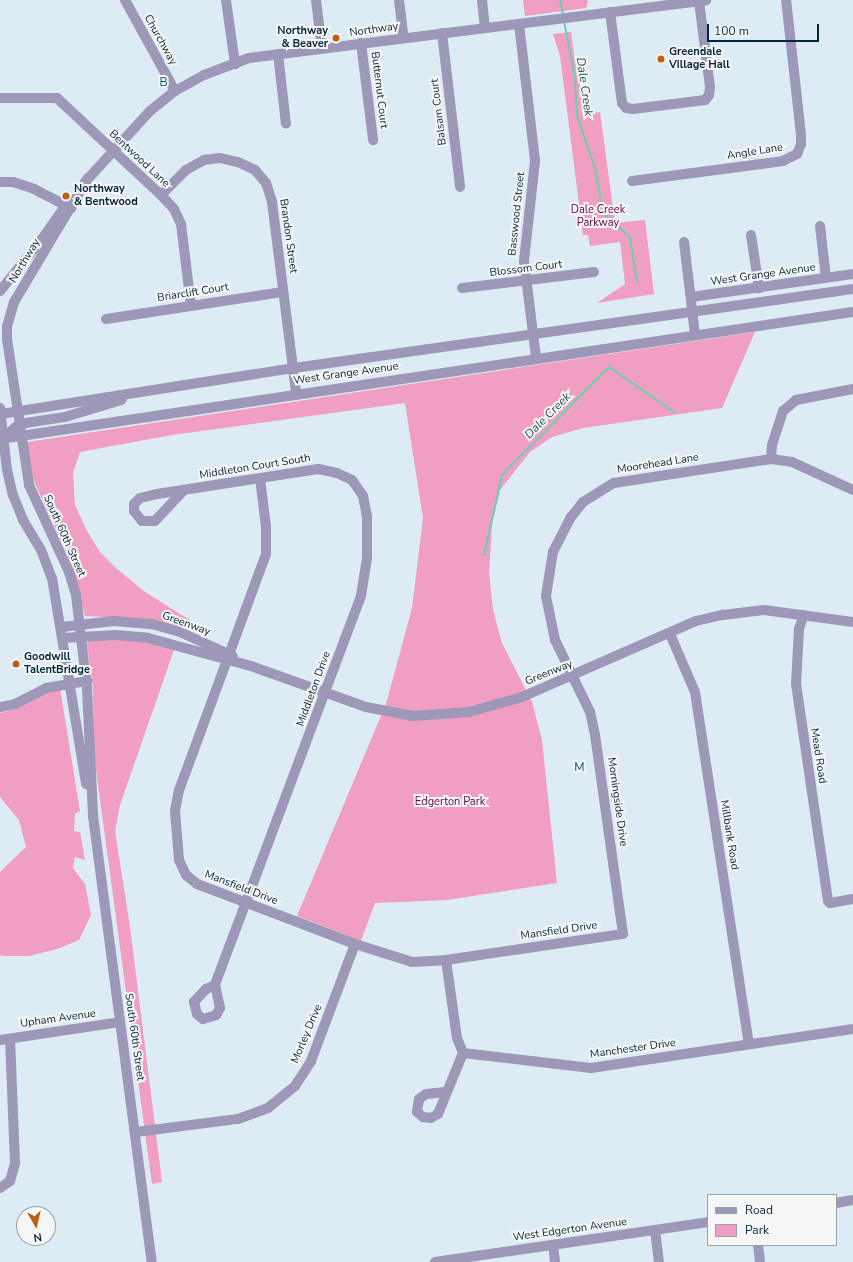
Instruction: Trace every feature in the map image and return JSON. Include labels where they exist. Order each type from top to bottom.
[{"type":"street","name":"Churchway","points":[[125,0],[175,91]]},
{"type":"street","points":[[226,0],[235,64]]},
{"type":"street","points":[[316,0],[322,49]]},
{"type":"street","points":[[399,0],[404,38]]},
{"type":"street","points":[[482,0],[485,28]]},
{"type":"street","name":"Northway","points":[[0,291],[68,206],[88,178],[112,150],[150,111],[175,91],[204,75],[235,64],[278,54],[574,17],[656,3],[702,0]]},
{"type":"street","points":[[610,12],[622,103],[626,108],[633,109],[661,106],[704,100],[708,95],[710,87],[702,0]]},
{"type":"street","name":"Angle Lane","points":[[632,181],[784,162],[797,154],[802,144],[802,135],[786,0]]},
{"type":"street","name":"Basswood Street","points":[[519,24],[535,160],[534,183],[524,238],[526,281],[536,358]]},
{"type":"street","name":"Balsam Court","points":[[442,33],[460,187]]},
{"type":"street","name":"Butternut Court","points":[[361,43],[374,140]]},
{"type":"street","points":[[278,54],[286,124]]},
{"type":"street","name":"Bentwood Lane","points":[[0,98],[56,98],[161,195],[174,209],[181,224],[191,305]]},
{"type":"street","name":"Brandon Street","points":[[161,195],[186,170],[204,160],[220,158],[238,162],[255,170],[266,183],[272,202],[296,393]]},
{"type":"street","points":[[0,182],[12,182],[34,189],[68,206]]},
{"type":"street","name":"Northway","points":[[17,411],[7,339],[9,314],[14,302],[68,206]]},
{"type":"street","points":[[820,226],[826,278]]},
{"type":"street","points":[[751,235],[759,288]]},
{"type":"street","points":[[684,242],[691,297],[690,311],[695,334]]},
{"type":"street","name":"Blossom Court","points":[[462,288],[594,272]]},
{"type":"street","name":"West Grange Avenue","points":[[691,297],[853,274]]},
{"type":"street","name":"West Grange Avenue","points":[[0,412],[17,411],[294,368],[853,289]]},
{"type":"street","name":"Briarclift Court","points":[[106,319],[283,292]]},
{"type":"street","name":"West Grange Avenue","points":[[1,438],[296,393],[853,312]]},
{"type":"street","points":[[1,438],[19,424],[65,417],[156,390]]},
{"type":"street","points":[[771,459],[772,445],[784,411],[792,404],[809,396],[853,390]]},
{"type":"street","points":[[1,427],[17,411]]},
{"type":"street","name":"South 60th Street","points":[[17,411],[29,485],[69,572],[76,595],[87,681],[93,816]]},
{"type":"street","name":"South 60th Street","points":[[0,412],[1,438],[13,495],[47,564],[62,628],[77,737],[93,816],[152,1262]]},
{"type":"street","name":"Moorehead Lane","points":[[573,677],[555,640],[546,596],[552,552],[571,517],[583,502],[614,483],[771,459],[792,462],[853,490]]},
{"type":"street","name":"Middleton Court South","points":[[184,490],[155,521],[142,521],[134,511],[134,504],[140,498],[184,490],[318,469],[337,473],[352,480]]},
{"type":"street","name":"Mansfield Drive","points":[[260,478],[266,527],[266,554],[230,657],[179,790],[175,811],[179,860],[186,875],[197,884],[355,944],[412,962],[446,960],[623,934]]},
{"type":"street","name":"Middleton Drive","points":[[215,985],[361,596],[367,558],[367,516],[363,496],[352,480]]},
{"type":"street","name":"Greenway","points":[[62,628],[80,624],[114,621],[152,624],[180,632],[251,666],[325,693],[366,707],[413,716],[469,712],[522,697],[573,677],[696,621],[723,615],[764,610],[853,622]]},
{"type":"street","name":"Mead Road","points":[[804,615],[799,629],[796,684],[828,901],[830,903],[853,899]]},
{"type":"street","name":"Millbank Road","points":[[670,634],[694,692],[749,1044]]},
{"type":"street","name":"Greenway","points":[[63,638],[81,636],[133,635],[230,657]]},
{"type":"street","name":"Morningside Drive","points":[[573,677],[590,712],[595,735],[623,934]]},
{"type":"street","points":[[0,707],[15,704],[46,688],[87,681]]},
{"type":"street","name":"Morley Drive","points":[[136,1132],[238,1119],[268,1108],[295,1086],[311,1061],[355,944]]},
{"type":"street","points":[[445,1092],[457,1074],[464,1054],[457,1038],[446,960]]},
{"type":"street","name":"Upham Avenue","points":[[5,1039],[120,1022]]},
{"type":"street","name":"Manchester Drive","points":[[464,1054],[591,1068],[853,1029]]},
{"type":"street","points":[[0,1188],[10,1181],[15,1162],[5,1039]]},
{"type":"street","points":[[837,1203],[853,1200]]},
{"type":"street","name":"West Edgerton Avenue","points":[[436,1262],[707,1222]]},
{"type":"street","points":[[655,1230],[659,1262]]},
{"type":"street","points":[[553,1245],[555,1262]]},
{"type":"street","points":[[758,1246],[760,1262]]},
{"type":"green space","points":[[523,0],[587,0],[588,2],[586,8],[525,16]]},
{"type":"green space","name":"Dale Creek Parkway","points":[[571,32],[577,76],[588,114],[600,112],[615,223],[645,220],[654,294],[597,303],[625,284],[620,242],[590,246],[588,235],[583,235],[560,56],[553,34]]},
{"type":"green space","name":"Edgerton Park","points":[[755,332],[722,408],[583,428],[552,437],[530,452],[500,490],[492,525],[489,573],[493,610],[502,643],[532,702],[542,740],[557,883],[447,900],[375,903],[361,941],[297,916],[386,704],[412,608],[423,518],[405,403],[172,435],[80,452],[73,473],[75,505],[87,531],[100,552],[116,568],[145,592],[193,622],[189,631],[125,618],[85,616],[67,554],[33,479],[27,442]]},
{"type":"green space","points":[[94,638],[147,641],[174,650],[120,805],[115,831],[130,927],[162,1182],[152,1184],[94,755],[93,688],[87,644],[88,640]]},
{"type":"green space","points":[[60,688],[80,811],[75,814],[74,831],[80,832],[85,860],[75,857],[73,868],[85,884],[91,915],[79,940],[57,949],[29,956],[3,956],[0,955],[0,872],[26,847],[19,820],[0,797],[0,713],[18,708],[42,693]]},
{"type":"waterway","name":"Dale Creek","points":[[560,0],[563,14]]},
{"type":"waterway","name":"Dale Creek","points":[[564,21],[575,78],[577,116],[595,168],[603,213],[630,237],[637,281]]},
{"type":"waterway","name":"Dale Creek","points":[[484,555],[502,475],[609,367],[674,412]]},
{"type":"place","name":"Northway & Beaver","points":[[336,38]]},
{"type":"place","name":"Greendale Village Hall","points":[[661,59]]},
{"type":"place","name":"Northway & Bentwood","points":[[66,196]]},
{"type":"place","name":"Goodwill TalentBridge","points":[[16,664]]},
{"type":"district","name":"B","points":[[164,83]]},
{"type":"district","name":"M","points":[[580,768]]}]
